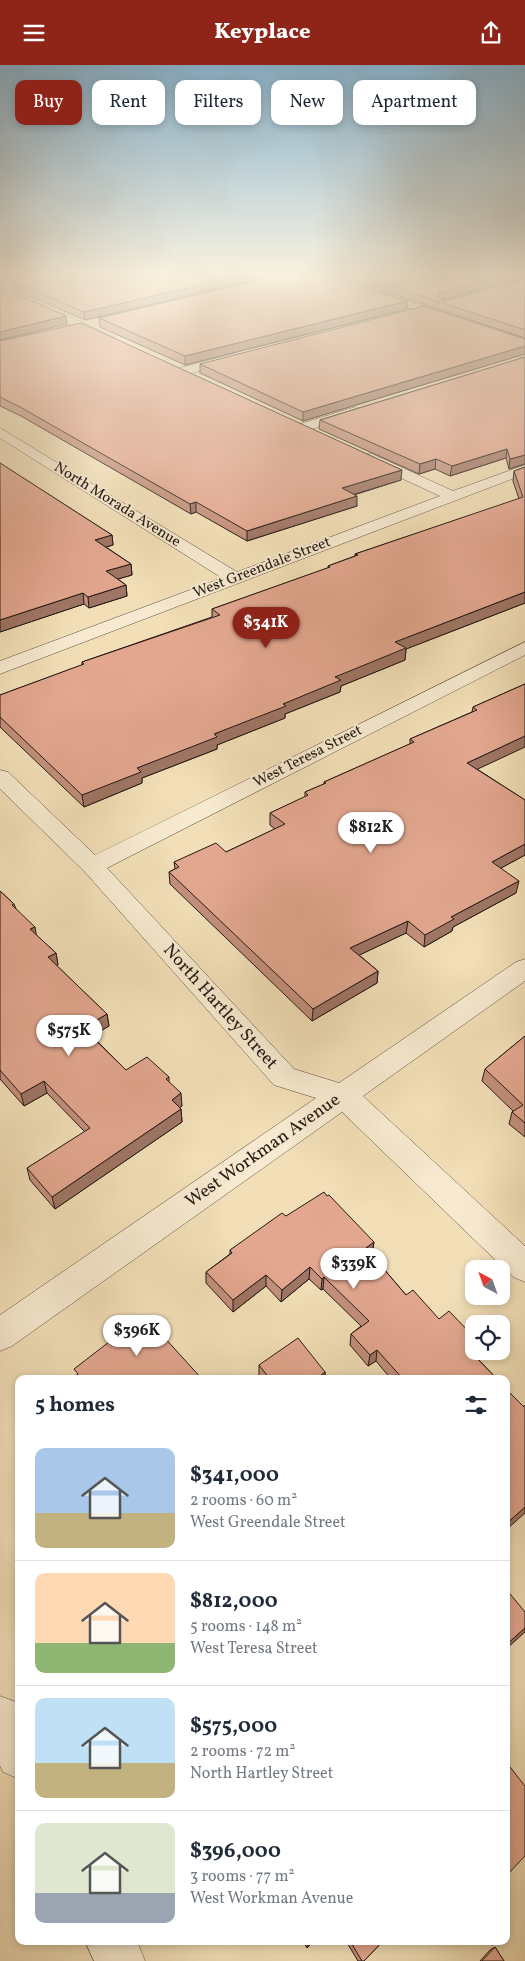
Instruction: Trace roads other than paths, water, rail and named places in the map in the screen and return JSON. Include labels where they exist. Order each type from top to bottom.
[{"type":"street","points":[[201,379],[180,369],[206,363]]},
{"type":"street","points":[[320,436],[298,426],[367,408]]},
{"type":"street","name":"North Morada Avenue","points":[[0,432],[234,578]]},
{"type":"street","points":[[355,452],[452,496]]},
{"type":"street","name":"West Greendale Street","points":[[0,668],[525,469]]},
{"type":"street","name":"West Teresa Street","points":[[92,866],[525,648]]},
{"type":"street","name":"North Hartley Street","points":[[0,777],[92,866],[284,1077],[343,1095],[525,1267]]},
{"type":"street","name":"West Workman Avenue","points":[[0,1335],[525,968]]},
{"type":"street","points":[[0,1718],[15,1748]]},
{"type":"street","points":[[112,1945],[120,1961]]}]
